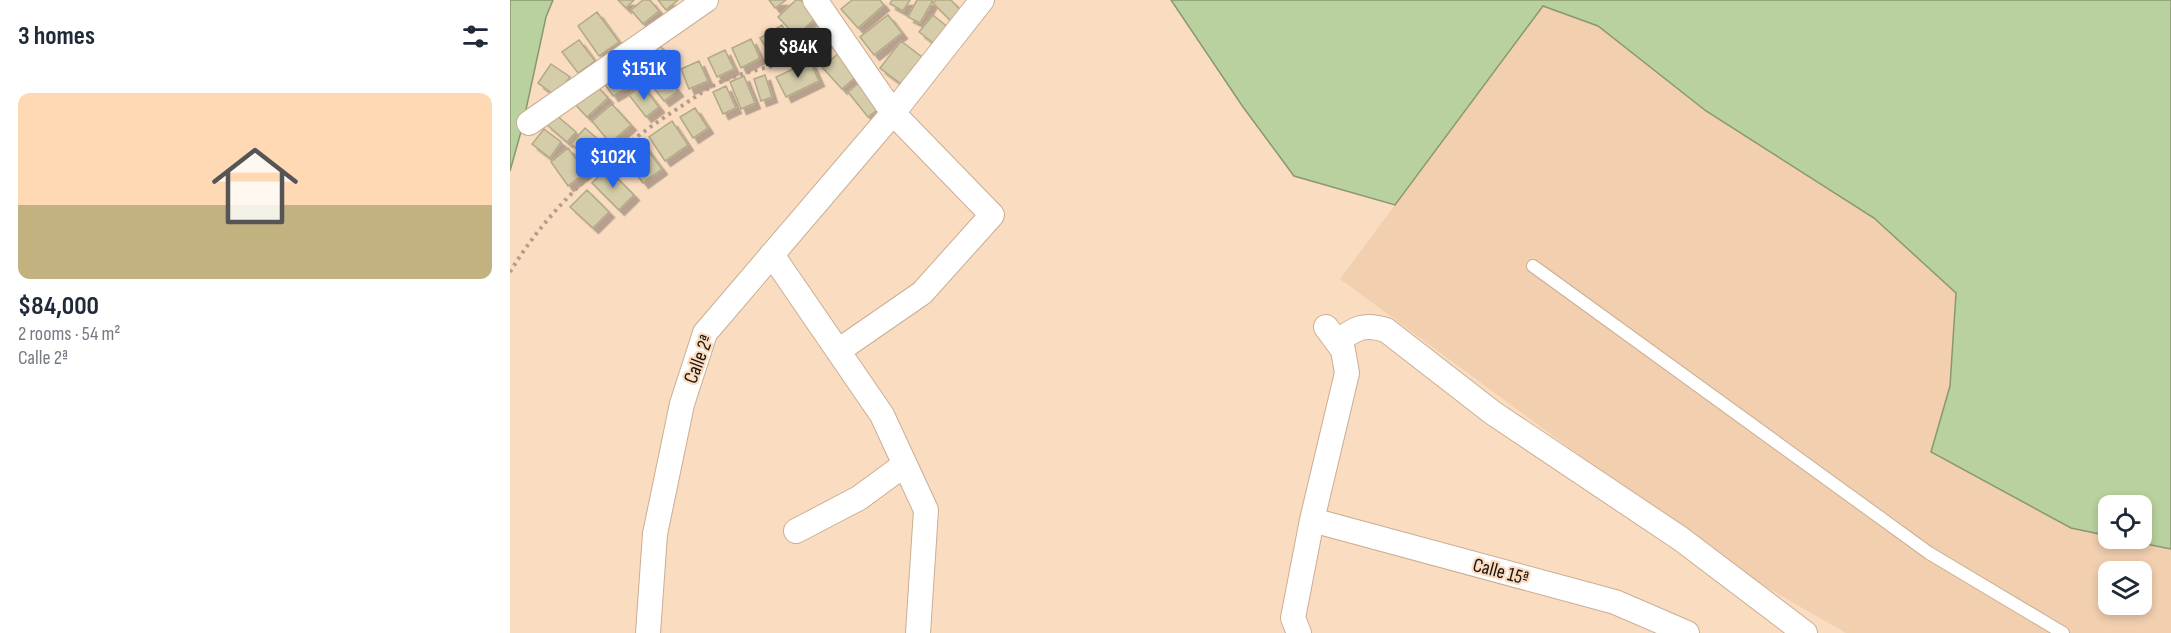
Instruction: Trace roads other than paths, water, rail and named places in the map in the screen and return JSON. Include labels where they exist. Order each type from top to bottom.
[{"type":"street","points":[[529,123],[706,0]]},
{"type":"street","points":[[815,0],[893,113],[992,215],[922,293],[838,351]]},
{"type":"street","name":"Calle 2ª","points":[[648,633],[655,534],[682,404],[705,333],[893,113],[982,0]]},
{"type":"street","points":[[771,255],[882,415],[926,510],[918,633]]},
{"type":"street","points":[[1299,633],[1293,618],[1312,520],[1347,373],[1343,350],[1331,334],[1372,326],[1386,330],[1493,413],[1681,539],[1805,633]]},
{"type":"street","points":[[796,531],[859,498],[904,465]]},
{"type":"street","name":"Calle 15ª","points":[[1312,520],[1615,602],[1688,633]]},
{"type":"lane","points":[[1533,266],[1929,553],[2063,633]]}]
